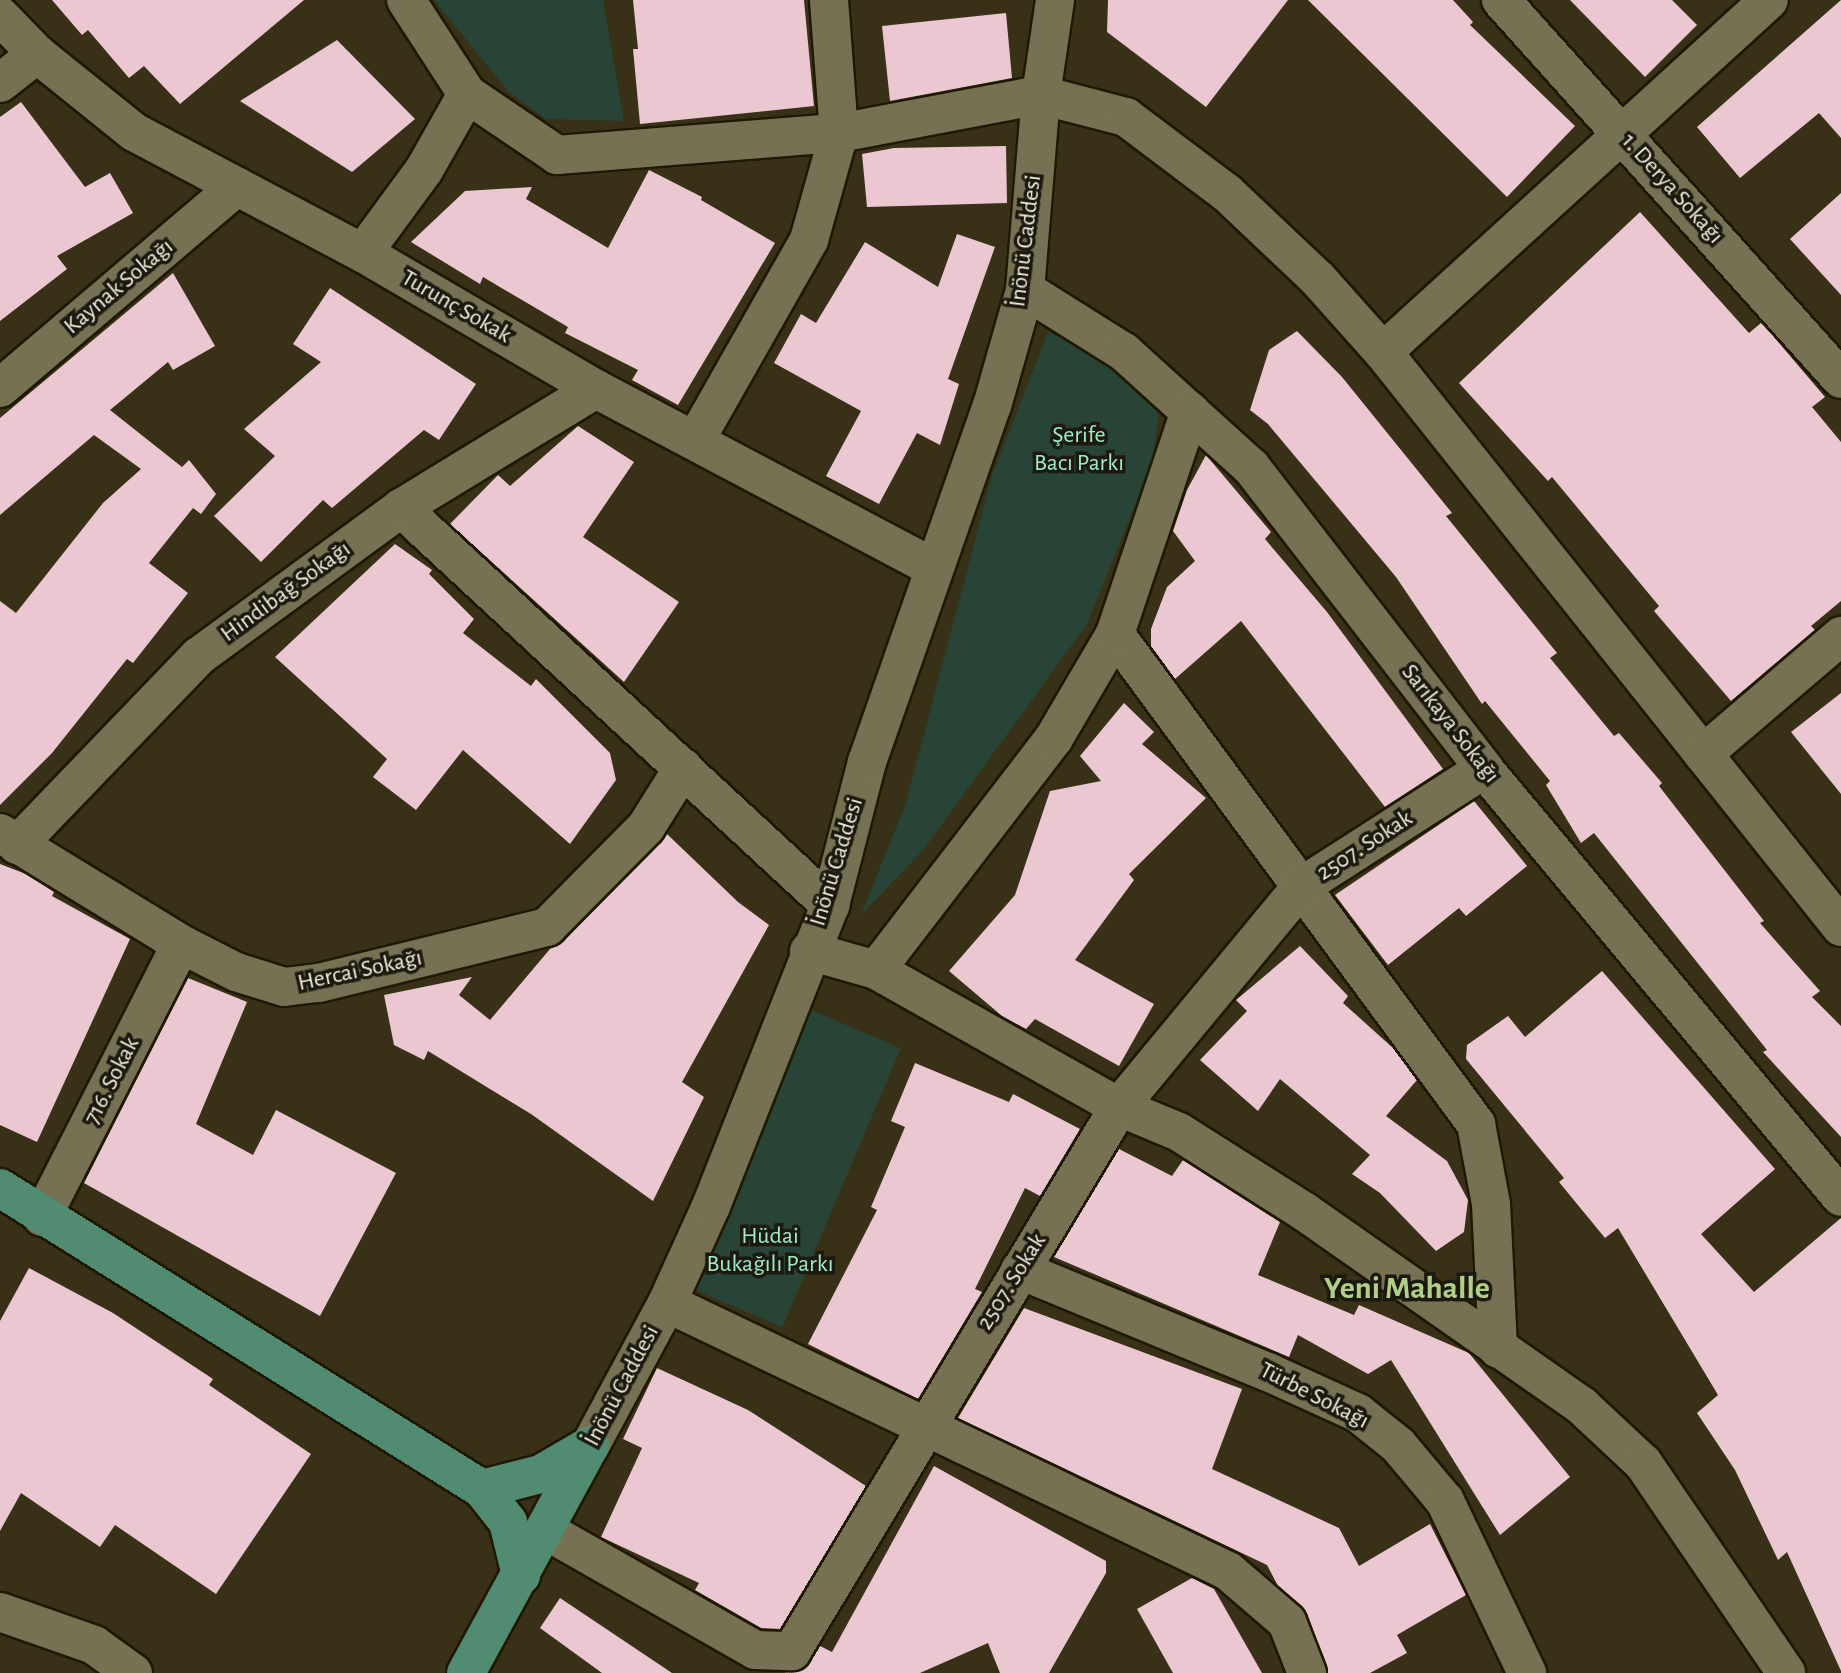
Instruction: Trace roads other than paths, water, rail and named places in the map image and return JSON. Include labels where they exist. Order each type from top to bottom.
[{"type":"main road","points":[[0,1188],[42,1217],[482,1489],[508,1522],[521,1575]]},
{"type":"main road","points":[[482,1489],[541,1474],[590,1446]]},
{"type":"main road","name":"İnönü Caddesi","points":[[466,1673],[590,1446]]},
{"type":"street","points":[[406,0],[467,94],[557,155],[839,134],[1041,95],[1126,117],[1227,193],[1317,278],[1383,352],[1841,927]]},
{"type":"street","points":[[695,439],[808,240],[839,134],[829,0]]},
{"type":"street","name":"İnönü Caddesi","points":[[590,1446],[667,1303],[711,1206],[808,951],[830,905],[867,762],[992,406],[1025,290],[1041,95],[1055,0]]},
{"type":"street","name":"1. Derya Sokağı","points":[[1500,0],[1625,135],[1841,379]]},
{"type":"street","points":[[1383,352],[1625,135],[1769,0]]},
{"type":"street","name":"Turunç Sokak","points":[[0,16],[37,54],[134,132],[363,253],[596,389],[695,439],[934,568]]},
{"type":"street","points":[[0,83],[37,54]]},
{"type":"street","points":[[363,253],[424,170],[467,94]]},
{"type":"street","name":"Kaynak Sokağı","points":[[0,387],[237,186]]},
{"type":"street","name":"Sarıkaya Sokağı","points":[[1025,290],[1124,352],[1251,467],[1484,769],[1841,1198]]},
{"type":"street","name":"Hindibağ Sokağı","points":[[8,839],[199,656],[401,508],[596,389]]},
{"type":"street","points":[[876,971],[1054,738],[1115,634],[1190,411]]},
{"type":"street","points":[[401,508],[830,905]]},
{"type":"street","points":[[1115,634],[1476,1124],[1491,1204],[1498,1349]]},
{"type":"street","points":[[1703,754],[1841,636]]},
{"type":"street","name":"Hercai Sokağı","points":[[8,839],[181,944],[236,972],[284,987],[319,983],[547,927],[646,827],[683,768]]},
{"type":"street","name":"2507. Sokak","points":[[545,1530],[755,1650],[792,1651],[922,1427],[1119,1107],[1302,886],[1484,769]]},
{"type":"street","name":"716. Sokak","points":[[42,1217],[181,944]]},
{"type":"street","points":[[808,951],[876,971],[1119,1107],[1180,1132],[1305,1212],[1581,1406],[1643,1463],[1786,1673]]},
{"type":"street","name":"Türbe Sokağı","points":[[1020,1270],[1268,1372],[1358,1413],[1398,1445],[1445,1501],[1527,1673]]},
{"type":"street","points":[[667,1303],[1228,1571],[1287,1622],[1307,1673]]},
{"type":"street","points":[[0,1612],[94,1646],[133,1673]]},
{"type":"district","name":"Yeni Mahalle","points":[[1407,1288]]},
{"type":"park label","name":"Şerife Bacı Parkı","points":[[1079,450]]},
{"type":"park label","name":"Hüdai Bukağılı Parkı","points":[[770,1251]]}]
